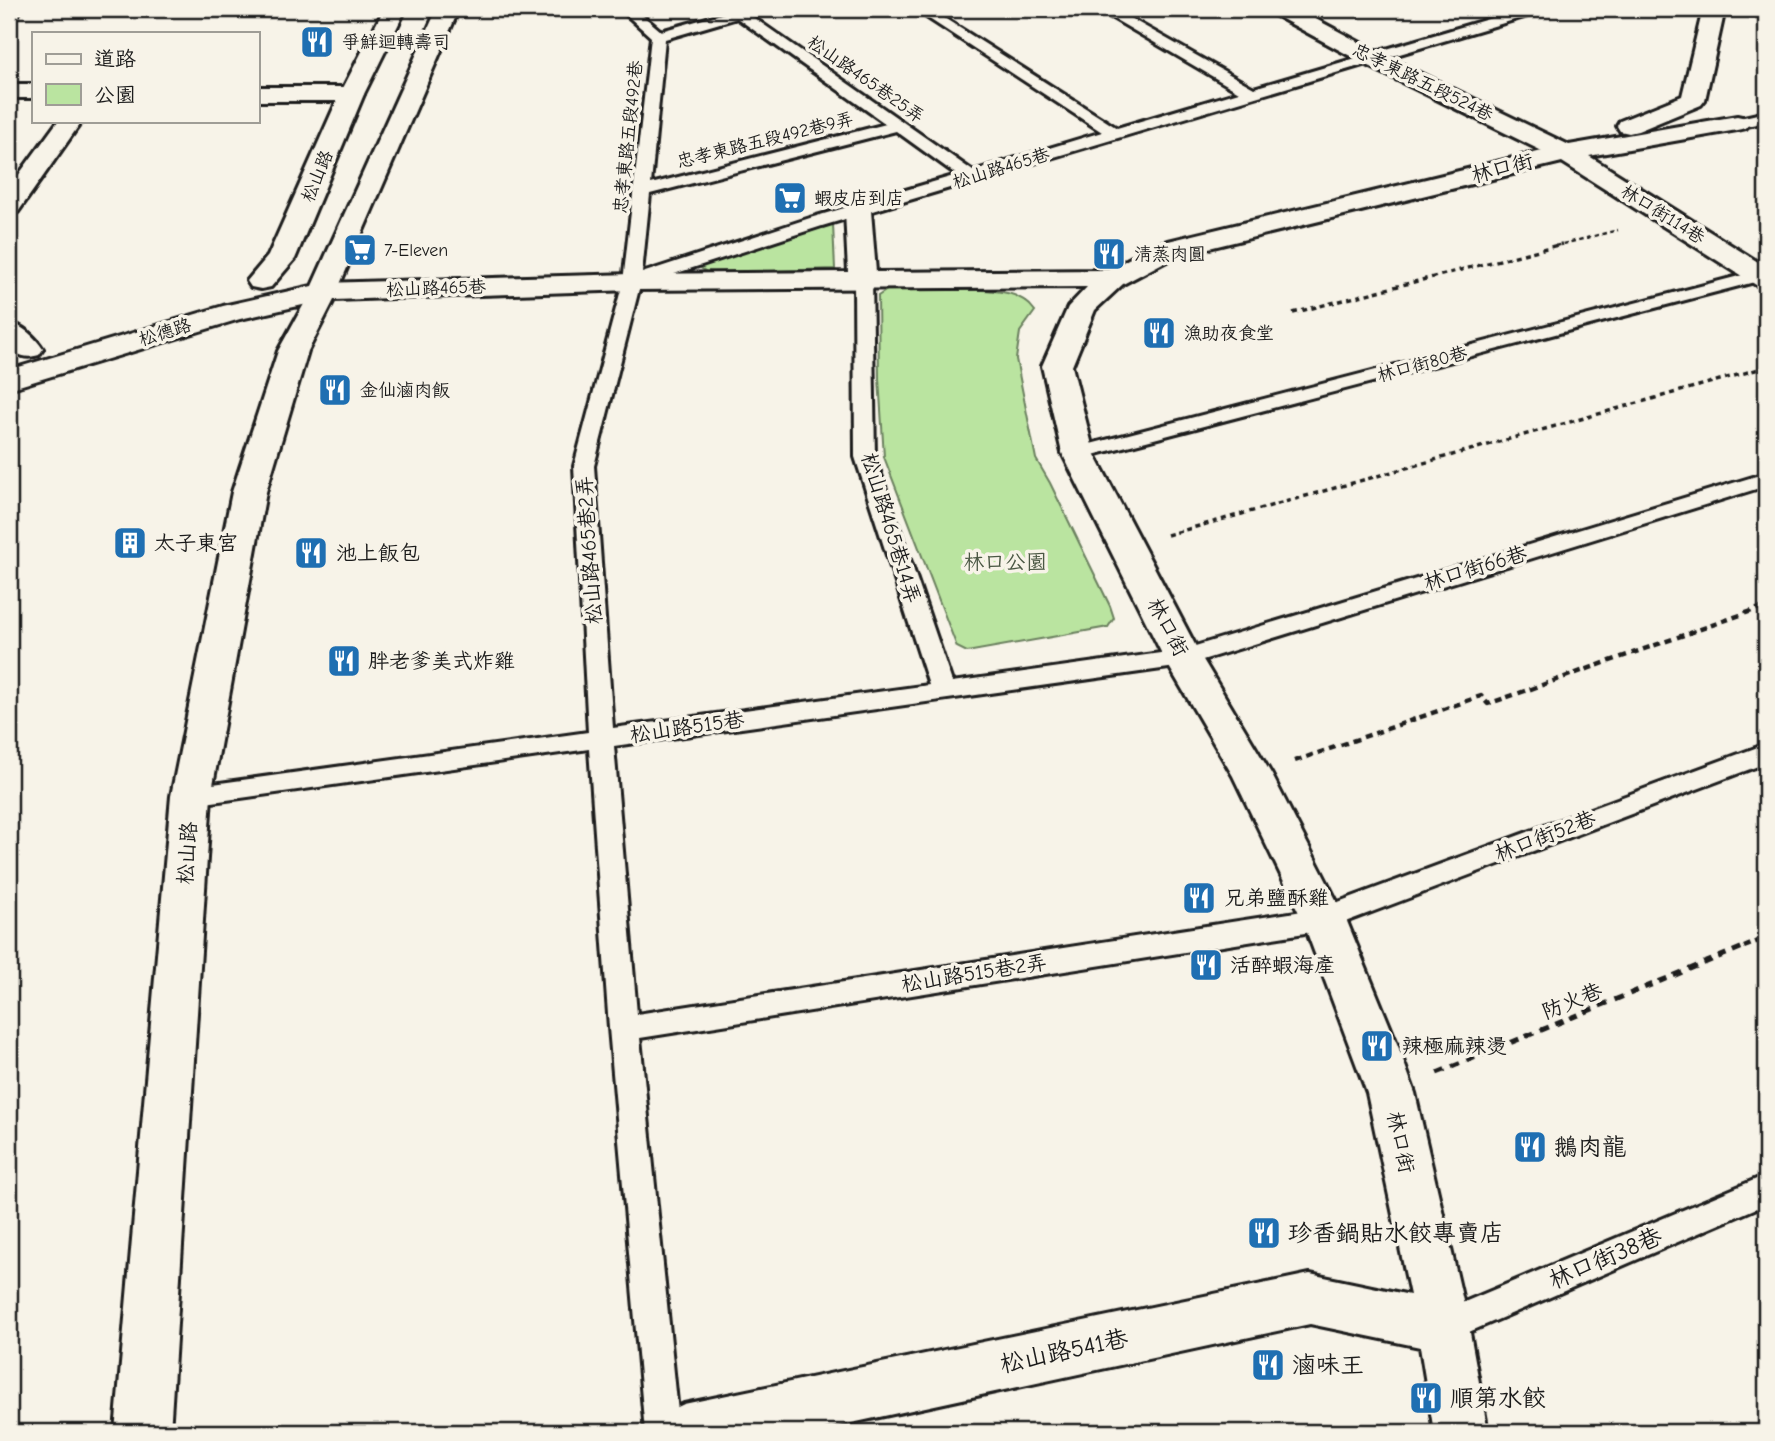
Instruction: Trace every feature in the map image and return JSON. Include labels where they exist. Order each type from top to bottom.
[{"type":"street","name":"松山路","points":[[261,281],[281,259],[352,94],[395,9]]},
{"type":"street","name":"松山路","points":[[142,1432],[191,796],[249,492],[293,351],[324,292],[448,9]]},
{"type":"street","name":"忠孝東路五段524巷","points":[[1281,9],[1373,59],[1566,153]]},
{"type":"street","points":[[1714,9],[1693,100],[1737,123]]},
{"type":"street","points":[[9,91],[32,91]]},
{"type":"street","points":[[259,94],[352,94]]},
{"type":"street","name":"林口街","points":[[1566,153],[1693,100]]},
{"type":"street","points":[[9,206],[68,122]]},
{"type":"street","name":"林口街","points":[[1461,1432],[1443,1327],[1391,1093],[1375,1046],[1324,919],[1252,775],[1184,658],[1078,453],[1057,366],[1082,307],[1113,278],[1166,250],[1566,153],[1737,123]]},
{"type":"street","name":"林口街114巷","points":[[1566,153],[1764,276]]},
{"type":"street","points":[[858,211],[863,279]]},
{"type":"street","name":"松山路465巷","points":[[324,292],[632,282],[1113,278]]},
{"type":"street","points":[[261,281],[324,292]]},
{"type":"street","name":"松德路","points":[[15,345],[261,281]]},
{"type":"street","name":"松德路","points":[[9,380],[233,312],[324,292]]},
{"type":"street","name":"松山路541巷","points":[[684,1432],[1310,1299],[1443,1327]]},
{"type":"lane","name":"忠孝東路五段492巷","points":[[627,9],[658,36],[632,282]]},
{"type":"lane","points":[[658,36],[756,9]]},
{"type":"lane","points":[[921,9],[1115,134]]},
{"type":"lane","points":[[1104,9],[1252,93]]},
{"type":"lane","name":"松山路465巷","points":[[632,282],[858,211],[1536,9]]},
{"type":"lane","name":"松山路465巷25弄","points":[[739,13],[971,177]]},
{"type":"lane","name":"林口街","points":[[1737,123],[1766,117]]},
{"type":"lane","name":"忠孝東路五段492巷9弄","points":[[641,191],[898,126]]},
{"type":"lane","name":"林口街80巷","points":[[1078,453],[1764,276]]},
{"type":"lane","name":"松山路465巷14弄","points":[[863,279],[865,457],[943,690]]},
{"type":"lane","name":"松山路465巷2弄","points":[[601,740],[584,466],[632,282]]},
{"type":"lane","name":"林口街66巷","points":[[1184,658],[1766,479]]},
{"type":"lane","name":"松山路515巷","points":[[191,796],[1184,658]]},
{"type":"lane","points":[[601,740],[624,1028],[663,1432]]},
{"type":"lane","name":"林口街52巷","points":[[1324,919],[1766,752]]},
{"type":"lane","name":"松山路515巷2弄","points":[[624,1028],[1324,919]]},
{"type":"lane","name":"林口街38巷","points":[[1443,1327],[1766,1189]]},
{"type":"path","points":[[1293,313],[1668,217]]},
{"type":"path","points":[[1126,546],[1766,367]]},
{"type":"path","points":[[1252,775],[1481,696],[1488,704],[1766,606]]},
{"type":"path","name":"防火巷","points":[[1391,1093],[1766,938]]},
{"type":"green space","points":[[833,224],[835,269],[708,273],[698,266]]},
{"type":"green space","name":"林口公園","points":[[964,289],[1012,294],[1021,298],[1035,311],[1020,332],[1016,359],[1036,459],[1110,606],[1114,618],[1108,627],[967,652],[957,647],[884,457],[878,296],[887,290]]},
{"type":"place","name":"爭鮮迴轉壽司","points":[[317,42]]},
{"type":"place","name":"蝦皮店到店","points":[[790,198]]},
{"type":"place","name":"7-Eleven","points":[[360,250]]},
{"type":"place","name":"清蒸肉圓","points":[[1109,254]]},
{"type":"place","name":"漁助夜食堂","points":[[1159,333]]},
{"type":"place","name":"金仙滷肉飯","points":[[335,390]]},
{"type":"place","name":"太子東宮","points":[[130,543]]},
{"type":"place","name":"池上飯包","points":[[311,553]]},
{"type":"place","name":"胖老爹美式炸雞","points":[[344,661]]},
{"type":"place","name":"兄弟鹽酥雞","points":[[1199,898]]},
{"type":"place","name":"活醉蝦海產","points":[[1206,965]]},
{"type":"place","name":"辣極麻辣燙","points":[[1377,1046]]},
{"type":"place","name":"鵝肉龍","points":[[1530,1147]]},
{"type":"place","name":"珍香鍋貼水餃專賣店","points":[[1264,1233]]},
{"type":"place","name":"滷味王","points":[[1268,1365]]},
{"type":"place","name":"順第水餃","points":[[1426,1398]]}]
